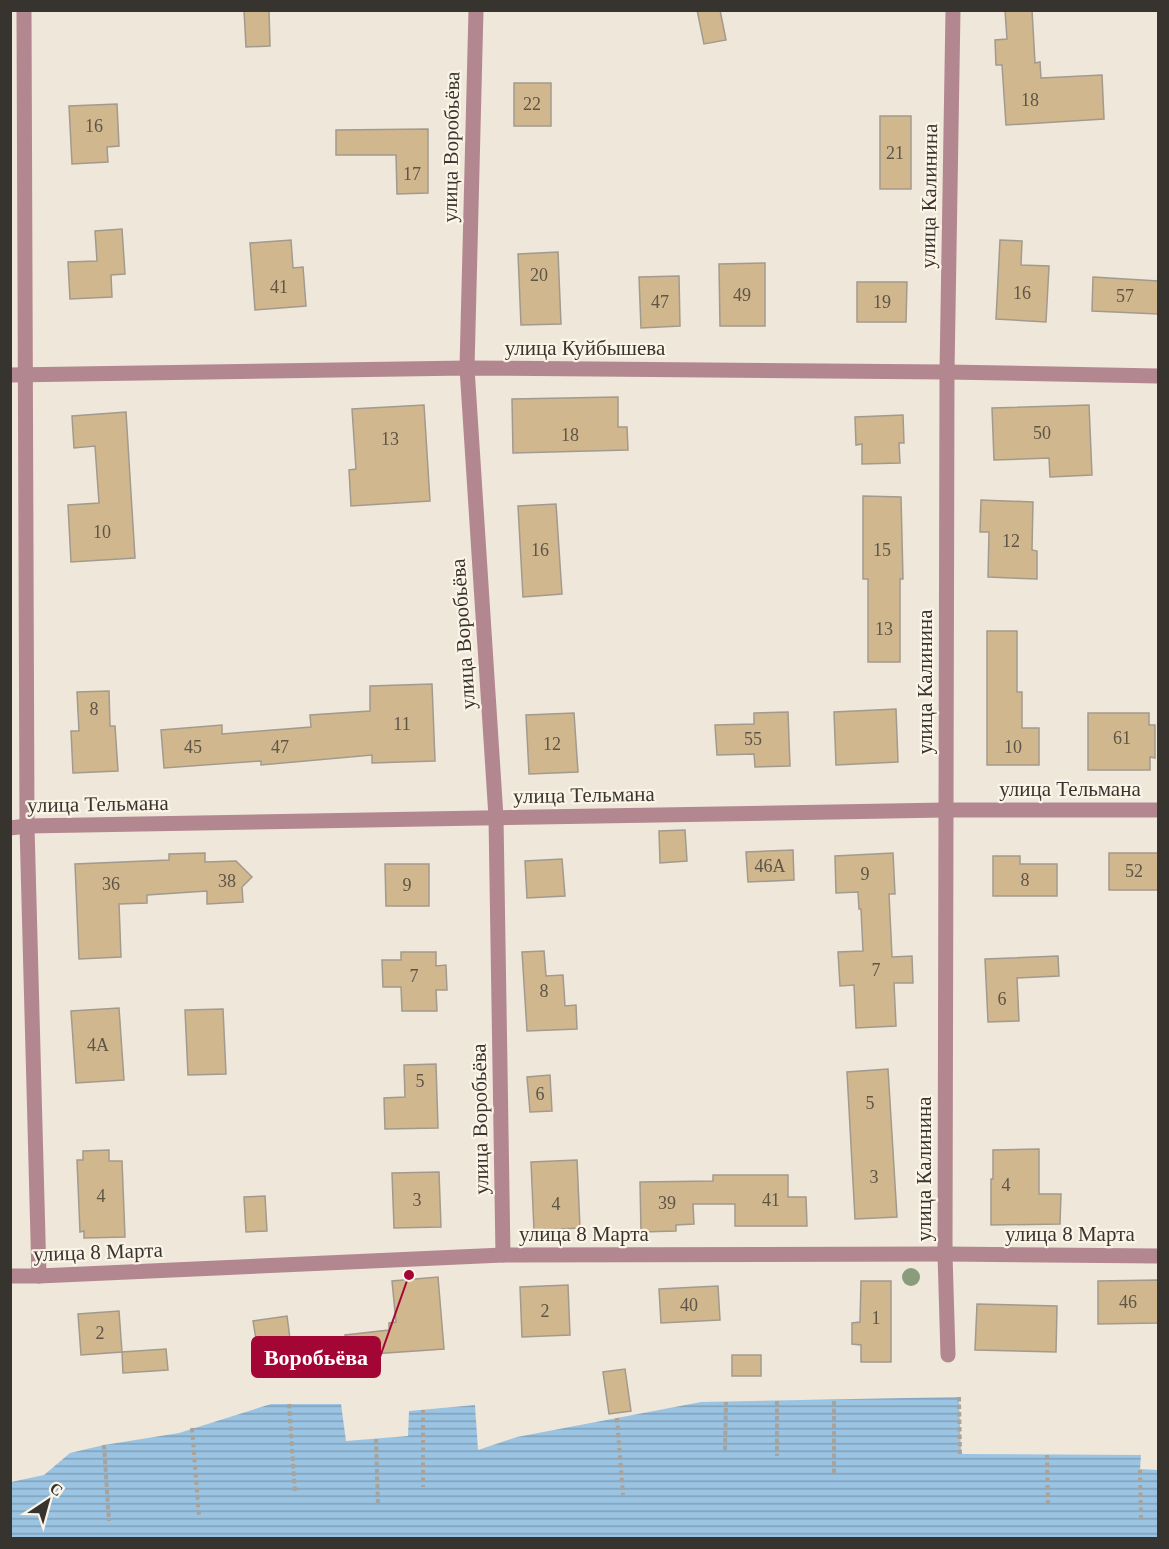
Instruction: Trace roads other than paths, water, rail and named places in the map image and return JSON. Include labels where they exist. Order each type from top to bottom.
[{"type":"street","points":[[24,10],[18,376],[39,1276]]},
{"type":"street","name":"улица Воробьёва","points":[[476,10],[467,368],[496,817],[503,1256]]},
{"type":"street","name":"улица Калинина","points":[[948,1355],[945,1254],[945,810],[947,372],[953,10]]},
{"type":"street","name":"улица Куйбышева","points":[[18,376],[467,368],[1158,376]]},
{"type":"street","name":"улица Тельмана","points":[[10,828],[496,817],[945,810],[1158,810]]},
{"type":"street","name":"улица 8 Марта","points":[[10,1276],[503,1256],[945,1254],[1158,1256]]},
{"type":"water","points":[[959,1397],[961,1454],[1141,1455],[1140,1469],[1158,1470],[1158,1538],[11,1538],[11,1482],[44,1475],[70,1453],[179,1433],[271,1404],[341,1404],[346,1441],[408,1436],[409,1411],[475,1405],[478,1450],[517,1437],[701,1402]]},
{"type":"place","name":"Воробьёва","points":[[409,1275]]}]
